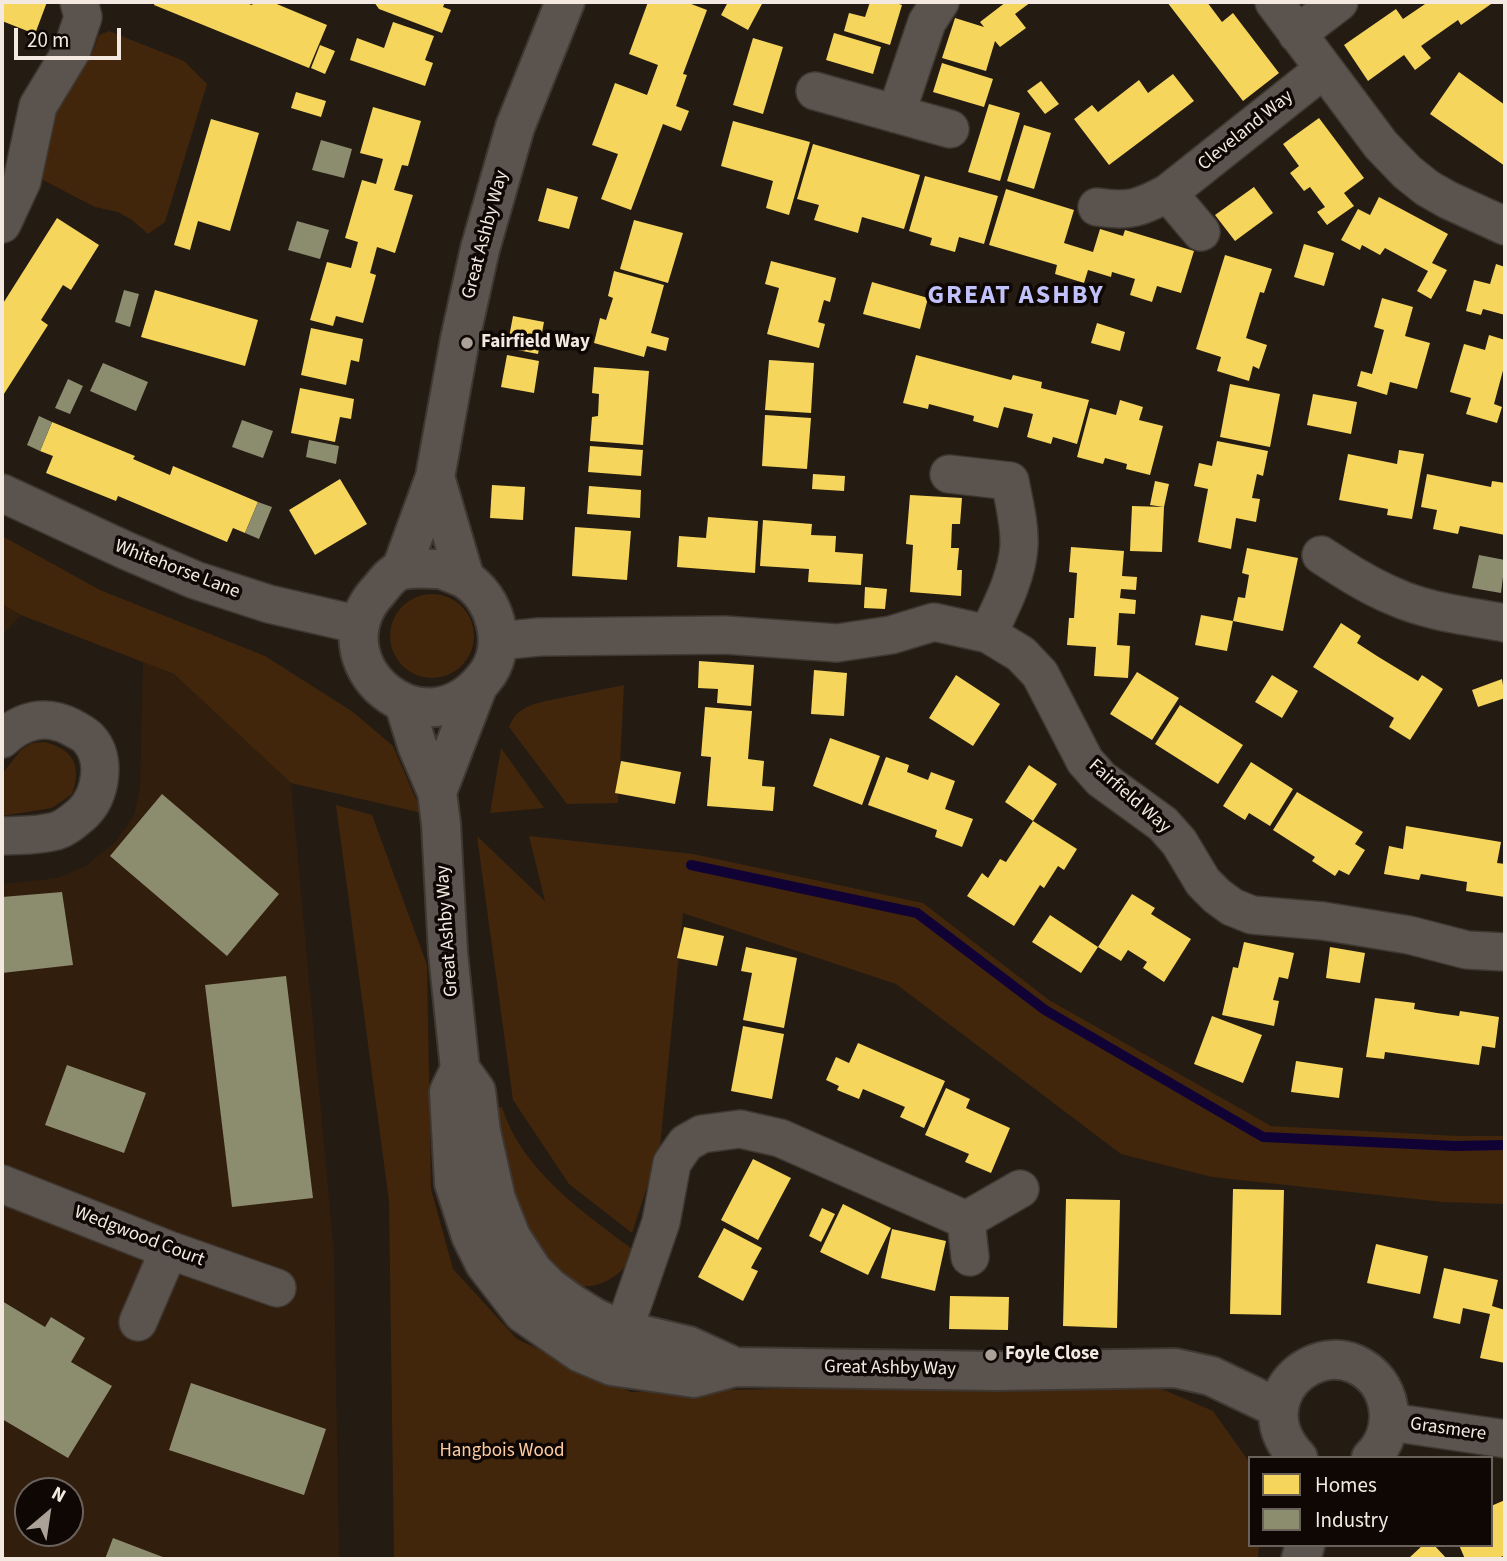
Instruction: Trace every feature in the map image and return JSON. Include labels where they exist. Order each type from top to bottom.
[{"type":"street","points":[[2,224],[22,181],[37,106],[72,50],[83,17],[79,2]]},
{"type":"street","name":"Great Ashby Way","points":[[360,625],[371,598],[401,570],[435,477],[460,339],[480,249],[515,127],[565,2]]},
{"type":"street","points":[[897,114],[927,22],[940,2]]},
{"type":"street","points":[[1273,2],[1381,145],[1406,172],[1448,200],[1505,226]]},
{"type":"street","points":[[1297,34],[1339,2]]},
{"type":"street","name":"Cleveland Way","points":[[1097,207],[1131,210],[1168,193],[1324,69]]},
{"type":"street","points":[[815,91],[950,130]]},
{"type":"street","points":[[1168,193],[1201,232]]},
{"type":"street","points":[[949,474],[1010,481],[1019,547],[1006,596],[988,634]]},
{"type":"street","name":"Great Ashby Way","points":[[435,477],[465,579],[481,592],[493,612],[498,641],[493,665],[477,688],[437,792]]},
{"type":"street","name":"Whitehorse Lane","points":[[2,493],[195,580],[269,604],[360,625]]},
{"type":"street","points":[[1321,555],[1353,576],[1394,597],[1447,612],[1505,623]]},
{"type":"street","points":[[401,570],[440,569],[465,579]]},
{"type":"street","name":"Fairfield Way","points":[[498,641],[539,637],[725,635],[837,643],[891,635],[934,622],[988,634],[1021,654],[1040,674],[1085,761],[1101,779],[1163,824],[1179,842],[1203,882],[1231,907],[1252,915],[1323,921],[1409,935],[1467,950],[1505,952]]},
{"type":"street","points":[[360,625],[360,654],[372,679],[387,694],[404,703],[433,707],[457,702],[477,688]]},
{"type":"street","name":"Great Ashby Way","points":[[404,703],[417,745],[437,792],[448,953],[460,1069],[476,1091],[481,1132],[493,1187],[511,1237],[533,1270],[549,1287],[571,1303],[622,1330],[689,1346],[735,1367]]},
{"type":"street","points":[[2,739],[17,727],[32,720],[60,722],[89,739],[97,757],[100,779],[95,796],[86,810],[71,823],[58,830],[37,835],[2,836]]},
{"type":"street","name":"Great Ashby Way","points":[[460,1069],[449,1092],[454,1183],[471,1236],[485,1264],[523,1313],[581,1353],[612,1366],[694,1378],[735,1367],[998,1371],[1175,1368],[1287,1392]]},
{"type":"street","points":[[612,1366],[622,1330],[661,1222],[672,1163],[686,1143],[702,1134],[740,1129],[780,1138],[966,1220]]},
{"type":"street","name":"Wedgwood Court","points":[[2,1184],[169,1250],[277,1288]]},
{"type":"street","points":[[966,1220],[1020,1189]]},
{"type":"street","points":[[966,1220],[970,1256]]},
{"type":"street","points":[[138,1322],[169,1250]]},
{"type":"street","points":[[1296,1456],[1283,1440],[1278,1422],[1287,1392],[1312,1364],[1335,1360],[1355,1364],[1376,1379],[1388,1402],[1390,1422],[1383,1442],[1372,1456]]},
{"type":"street","name":"Grasmere","points":[[1390,1422],[1505,1439]]},
{"type":"shaded area","points":[[2,604],[21,615],[2,636]]},
{"type":"shaded area","points":[[143,662],[174,674],[291,783],[334,1254],[339,1559],[2,1559],[2,884],[57,878],[86,866],[117,840],[134,815],[140,790]]},
{"type":"green space","points":[[109,31],[184,61],[207,84],[165,222],[148,234],[118,212],[95,207],[37,177],[59,90],[90,58],[99,35]]},
{"type":"green space","points":[[2,536],[100,590],[265,656],[353,712],[393,746],[422,813],[291,783],[174,674],[21,615],[2,604]]},
{"type":"green space","points":[[432,594],[448,597],[462,606],[471,620],[474,636],[471,652],[462,666],[448,675],[432,678],[416,675],[402,666],[393,652],[390,636],[393,620],[402,606],[416,597]]},
{"type":"green space","points":[[624,685],[618,803],[567,804],[509,727],[511,722],[521,710],[541,702]]},
{"type":"green space","points":[[45,742],[63,750],[73,761],[76,775],[72,794],[52,808],[2,816],[2,774],[21,750],[32,743]]},
{"type":"green space","points":[[501,748],[544,808],[490,813]]},
{"type":"green space","name":"Hangbois Wood","points":[[336,805],[372,815],[427,965],[431,1189],[453,1269],[517,1339],[631,1392],[1134,1377],[1213,1411],[1248,1460],[1248,1547],[1259,1547],[1258,1559],[394,1559],[389,1201]]},
{"type":"green space","points":[[477,836],[545,901],[529,836],[693,854],[923,903],[1049,1000],[1271,1126],[1505,1136],[1505,1204],[1443,1202],[1212,1177],[1121,1154],[896,984],[683,913],[660,1147],[632,1233],[569,1184],[513,1100]]},
{"type":"green space","points":[[502,1107],[511,1130],[539,1170],[576,1206],[635,1251],[625,1267],[609,1280],[581,1286],[563,1281],[541,1268],[484,1109]]},
{"type":"building: Homes","points":[[2,2],[47,2],[35,34],[2,21]]},
{"type":"building: Homes","points":[[155,2],[243,2],[252,5],[254,2],[272,2],[327,25],[309,68],[154,5]]},
{"type":"building: Homes","points":[[374,2],[445,2],[443,7],[451,10],[442,33],[379,9]]},
{"type":"building: Homes","points":[[648,2],[686,2],[707,10],[683,74],[687,75],[676,106],[689,111],[681,131],[663,124],[631,210],[601,199],[618,154],[592,145],[615,83],[647,95],[658,65],[629,54]]},
{"type":"building: Homes","points":[[728,2],[763,2],[748,30],[721,15]]},
{"type":"building: Homes","points":[[870,2],[893,2],[902,5],[890,45],[844,31],[849,13],[865,17]]},
{"type":"building: Homes","points":[[1006,2],[1031,2],[1015,14],[1026,28],[1000,47],[995,41],[986,71],[942,58],[955,18],[984,27],[980,22]]},
{"type":"building: Homes","points":[[1167,2],[1207,2],[1222,22],[1233,13],[1279,73],[1243,101]]},
{"type":"building: Homes","points":[[1428,2],[1494,2],[1461,25],[1458,20],[1421,46],[1431,58],[1415,70],[1404,55],[1368,81],[1344,45],[1396,9],[1403,19]]},
{"type":"building: Homes","points":[[393,22],[434,36],[425,60],[433,63],[425,86],[350,60],[357,38],[384,48]]},
{"type":"building: Homes","points":[[834,33],[881,47],[873,74],[826,60]]},
{"type":"building: Homes","points":[[753,38],[783,47],[763,114],[733,105]]},
{"type":"building: Homes","points":[[320,45],[335,51],[325,74],[311,68]]},
{"type":"building: Homes","points":[[942,63],[993,79],[984,107],[933,92]]},
{"type":"building: Homes","points":[[1459,72],[1505,105],[1505,166],[1430,114]]},
{"type":"building: Homes","points":[[1173,74],[1194,101],[1109,165],[1074,119],[1092,105],[1098,112],[1139,80],[1148,93]]},
{"type":"building: Homes","points":[[1041,81],[1059,104],[1045,114],[1027,91]]},
{"type":"building: Homes","points":[[296,92],[326,101],[321,117],[291,108]]},
{"type":"building: Homes","points":[[989,104],[1020,113],[1000,181],[968,172]]},
{"type":"building: Homes","points":[[373,107],[421,121],[408,166],[402,165],[394,190],[413,195],[395,253],[377,247],[370,273],[376,275],[363,323],[336,316],[333,326],[310,320],[327,262],[351,268],[358,242],[345,238],[362,180],[376,184],[383,159],[360,153]]},
{"type":"building: Homes","points":[[1319,118],[1364,178],[1344,193],[1354,206],[1327,225],[1317,212],[1325,207],[1310,187],[1304,191],[1290,173],[1299,166],[1283,144]]},
{"type":"building: Homes","points":[[211,119],[259,133],[230,231],[198,221],[190,250],[174,245]]},
{"type":"building: Homes","points":[[733,121],[810,142],[789,215],[766,208],[773,181],[721,166]]},
{"type":"building: Homes","points":[[1024,125],[1051,133],[1034,189],[1007,181]]},
{"type":"building: Homes","points":[[813,144],[920,175],[904,229],[862,217],[858,233],[814,220],[819,205],[797,199]]},
{"type":"building: Homes","points":[[925,176],[998,196],[984,244],[959,237],[955,252],[930,245],[932,238],[909,231]]},
{"type":"building: Homes","points":[[1254,187],[1273,213],[1235,241],[1215,215]]},
{"type":"building: Homes","points":[[547,188],[578,197],[569,229],[538,221]]},
{"type":"building: Homes","points":[[1006,189],[1074,210],[1064,243],[1093,252],[1100,229],[1123,236],[1125,230],[1194,251],[1181,293],[1157,286],[1152,302],[1130,295],[1135,279],[1112,272],[1111,277],[1088,270],[1084,283],[1055,274],[1057,265],[989,245]]},
{"type":"building: Homes","points":[[1379,197],[1448,234],[1432,263],[1447,270],[1431,299],[1417,291],[1428,271],[1385,248],[1380,255],[1362,245],[1360,250],[1341,240],[1358,209],[1370,215]]},
{"type":"building: Homes","points":[[57,218],[99,245],[71,290],[63,285],[41,320],[48,325],[2,397],[2,305]]},
{"type":"building: Homes","points":[[634,220],[683,233],[668,283],[620,269]]},
{"type":"building: Homes","points":[[1304,244],[1334,253],[1324,286],[1294,277]]},
{"type":"building: Homes","points":[[1225,255],[1272,269],[1264,293],[1260,292],[1246,338],[1267,345],[1259,369],[1253,366],[1249,381],[1217,371],[1221,357],[1196,349]]},
{"type":"building: Homes","points":[[771,261],[836,278],[830,302],[824,300],[818,322],[825,324],[819,348],[767,334],[779,288],[765,284]]},
{"type":"building: Homes","points":[[1496,264],[1505,267],[1505,315],[1483,309],[1481,315],[1466,311],[1474,280],[1490,284]]},
{"type":"building: Homes","points":[[614,271],[664,285],[651,333],[669,338],[666,351],[647,346],[644,357],[594,343],[600,318],[606,320],[613,298],[608,296]]},
{"type":"building: Homes","points":[[872,282],[928,298],[920,329],[863,314]]},
{"type":"building: Homes","points":[[155,290],[258,320],[245,366],[141,337]]},
{"type":"building: Homes","points":[[1382,298],[1413,307],[1405,336],[1430,343],[1417,389],[1390,382],[1387,395],[1357,386],[1361,371],[1372,374],[1384,330],[1374,327]]},
{"type":"building: Homes","points":[[513,316],[544,322],[538,354],[507,348]]},
{"type":"building: Homes","points":[[1097,323],[1125,332],[1120,351],[1091,343]]},
{"type":"building: Homes","points":[[311,328],[363,339],[359,362],[351,360],[346,385],[301,375]]},
{"type":"building: Homes","points":[[1489,335],[1505,340],[1505,363],[1494,404],[1502,407],[1497,423],[1466,414],[1471,398],[1450,392],[1464,344],[1485,350]]},
{"type":"building: Homes","points":[[507,355],[539,361],[534,393],[501,387]]},
{"type":"building: Homes","points":[[916,355],[1011,380],[1013,375],[1042,382],[1041,388],[1089,400],[1077,444],[1053,437],[1051,444],[1027,437],[1033,414],[1004,407],[998,428],[973,421],[974,416],[929,404],[928,409],[903,403]]},
{"type":"building: Homes","points":[[769,360],[814,363],[811,413],[765,410]]},
{"type":"building: Homes","points":[[594,367],[649,371],[643,445],[590,441],[592,417],[598,416],[599,394],[592,393]]},
{"type":"building: Homes","points":[[1230,384],[1280,394],[1270,447],[1220,437]]},
{"type":"building: Homes","points":[[300,388],[354,399],[351,419],[340,417],[335,442],[291,433]]},
{"type":"building: Homes","points":[[1313,394],[1357,402],[1351,434],[1307,425]]},
{"type":"building: Homes","points":[[1120,400],[1143,407],[1139,420],[1163,426],[1150,475],[1126,469],[1127,464],[1105,458],[1103,464],[1077,457],[1090,408],[1116,415]]},
{"type":"building: Homes","points":[[765,415],[811,418],[807,469],[762,466]]},
{"type":"building: Homes","points":[[52,422],[135,456],[133,459],[170,475],[173,466],[258,502],[245,533],[233,528],[227,542],[118,496],[116,501],[46,473],[53,456],[40,451]]},
{"type":"building: Homes","points":[[1217,441],[1268,451],[1263,476],[1257,474],[1252,498],[1260,499],[1256,522],[1236,518],[1231,549],[1198,542],[1208,489],[1194,486],[1199,463],[1212,466]]},
{"type":"building: Homes","points":[[590,446],[643,450],[641,476],[588,472]]},
{"type":"building: Homes","points":[[1399,450],[1424,454],[1412,519],[1387,515],[1388,509],[1339,500],[1348,454],[1397,464]]},
{"type":"building: Homes","points":[[813,474],[845,476],[844,491],[812,489]]},
{"type":"building: Homes","points":[[1427,474],[1491,487],[1492,481],[1505,483],[1505,535],[1460,526],[1458,534],[1433,529],[1437,510],[1421,507]]},
{"type":"building: Homes","points":[[340,479],[367,524],[315,555],[289,510]]},
{"type":"building: Homes","points":[[1155,481],[1169,484],[1164,507],[1150,505]]},
{"type":"building: Homes","points":[[492,485],[525,487],[523,520],[490,518]]},
{"type":"building: Homes","points":[[589,486],[641,490],[640,518],[587,514]]},
{"type":"building: Homes","points":[[910,495],[962,498],[960,524],[952,524],[951,548],[959,548],[957,570],[962,570],[961,596],[910,592],[913,545],[906,544]]},
{"type":"building: Homes","points":[[1132,506],[1164,507],[1162,552],[1130,551]]},
{"type":"building: Homes","points":[[708,517],[758,521],[755,573],[677,567],[679,536],[706,538]]},
{"type":"building: Homes","points":[[763,520],[812,524],[811,535],[836,536],[835,552],[863,554],[861,585],[808,582],[809,569],[760,566]]},
{"type":"building: Homes","points":[[575,527],[631,531],[627,580],[572,576]]},
{"type":"building: Homes","points":[[1071,547],[1124,551],[1122,576],[1137,577],[1136,590],[1121,589],[1120,598],[1136,600],[1135,614],[1119,613],[1117,645],[1130,646],[1128,678],[1094,676],[1096,647],[1067,645],[1069,618],[1074,618],[1077,573],[1069,572]]},
{"type":"building: Homes","points":[[1247,548],[1298,558],[1283,631],[1233,621],[1238,597],[1245,598],[1249,575],[1242,573]]},
{"type":"building: Homes","points":[[865,587],[887,589],[885,609],[864,608]]},
{"type":"building: Homes","points":[[1201,615],[1233,621],[1227,651],[1195,645]]},
{"type":"building: Homes","points":[[1341,623],[1361,636],[1357,643],[1377,656],[1418,681],[1422,675],[1443,689],[1410,740],[1389,727],[1394,718],[1313,667]]},
{"type":"building: Homes","points":[[699,661],[754,665],[751,706],[717,703],[718,689],[698,688]]},
{"type":"building: Homes","points":[[814,670],[847,673],[844,716],[811,714]]},
{"type":"building: Homes","points":[[1137,672],[1179,698],[1152,740],[1110,714]]},
{"type":"building: Homes","points":[[956,675],[1000,704],[973,746],[929,718]]},
{"type":"building: Homes","points":[[1272,675],[1298,691],[1282,718],[1255,702]]},
{"type":"building: Homes","points":[[1502,679],[1505,698],[1478,707],[1472,690]]},
{"type":"building: Homes","points":[[1180,705],[1243,745],[1218,784],[1155,744]]},
{"type":"building: Homes","points":[[705,707],[752,711],[748,759],[764,761],[762,786],[775,787],[773,811],[707,806],[711,757],[701,756]]},
{"type":"building: Homes","points":[[830,738],[880,756],[862,805],[813,786]]},
{"type":"building: Homes","points":[[886,757],[909,765],[907,772],[928,780],[931,772],[955,781],[945,809],[973,819],[962,847],[935,837],[937,830],[868,805]]},
{"type":"building: Homes","points":[[621,761],[681,772],[675,804],[615,793]]},
{"type":"building: Homes","points":[[1251,762],[1293,789],[1270,826],[1249,813],[1245,820],[1223,806]]},
{"type":"building: Homes","points":[[1029,765],[1057,784],[1033,821],[1005,802]]},
{"type":"building: Homes","points":[[1297,792],[1363,832],[1355,844],[1365,850],[1349,875],[1339,870],[1335,876],[1312,861],[1315,857],[1273,830]]},
{"type":"building: Homes","points":[[1033,821],[1077,849],[1064,870],[1058,866],[1044,888],[1040,885],[1014,926],[967,896],[982,873],[988,878],[1000,859],[1006,862]]},
{"type":"building: Homes","points":[[1406,826],[1501,842],[1497,863],[1505,864],[1505,897],[1466,891],[1467,882],[1421,874],[1419,880],[1384,874],[1389,846],[1403,849]]},
{"type":"building: Homes","points":[[1132,894],[1155,908],[1151,914],[1191,939],[1164,982],[1143,968],[1147,962],[1128,950],[1121,961],[1098,947]]},
{"type":"building: Homes","points":[[1050,915],[1098,947],[1081,973],[1032,942]]},
{"type":"building: Homes","points":[[684,927],[724,936],[717,966],[677,958]]},
{"type":"building: Homes","points":[[1244,942],[1294,953],[1288,979],[1279,977],[1273,1000],[1279,1001],[1274,1026],[1222,1015],[1233,967],[1238,968]]},
{"type":"building: Homes","points":[[746,947],[797,958],[784,1028],[743,1020],[752,973],[741,971]]},
{"type":"building: Homes","points":[[1330,947],[1365,953],[1360,983],[1326,978]]},
{"type":"building: Homes","points":[[1375,998],[1415,1003],[1414,1009],[1437,1013],[1459,1016],[1460,1011],[1499,1017],[1495,1048],[1482,1046],[1479,1065],[1385,1052],[1384,1059],[1366,1057]]},
{"type":"building: Homes","points":[[1212,1016],[1262,1035],[1243,1083],[1194,1064]]},
{"type":"building: Homes","points":[[743,1026],[784,1034],[772,1099],[731,1091]]},
{"type":"building: Homes","points":[[858,1043],[945,1081],[924,1128],[900,1117],[905,1107],[863,1089],[859,1099],[837,1090],[839,1086],[826,1080],[836,1057],[849,1063]]},
{"type":"building: Homes","points":[[1296,1061],[1343,1068],[1339,1098],[1291,1092]]},
{"type":"building: Homes","points":[[946,1088],[970,1099],[966,1108],[1010,1128],[991,1173],[965,1162],[969,1154],[925,1135]]},
{"type":"building: Homes","points":[[753,1159],[791,1178],[758,1240],[721,1220]]},
{"type":"building: Homes","points":[[1233,1189],[1284,1190],[1281,1315],[1230,1314]]},
{"type":"building: Homes","points":[[1066,1199],[1120,1200],[1117,1328],[1063,1326]]},
{"type":"building: Homes","points":[[843,1204],[891,1228],[868,1275],[820,1252]]},
{"type":"building: Homes","points":[[822,1208],[835,1214],[821,1242],[809,1236]]},
{"type":"building: Homes","points":[[724,1228],[762,1248],[751,1268],[758,1271],[743,1301],[698,1277]]},
{"type":"building: Homes","points":[[892,1229],[946,1241],[935,1291],[881,1278]]},
{"type":"building: Homes","points":[[1376,1244],[1428,1256],[1420,1294],[1367,1283]]},
{"type":"building: Homes","points":[[1444,1268],[1498,1280],[1492,1306],[1505,1310],[1505,1363],[1480,1358],[1490,1314],[1463,1308],[1460,1324],[1433,1318]]},
{"type":"building: Homes","points":[[950,1296],[1009,1297],[1008,1330],[949,1329]]},
{"type":"building: Homes","points":[[1505,1500],[1505,1555],[1497,1559],[1465,1559],[1460,1547],[1493,1547],[1493,1505]]},
{"type":"building: Homes","points":[[1421,1547],[1436,1547],[1447,1559],[1412,1559],[1410,1557]]},
{"type":"building: Industry","points":[[321,140],[352,149],[344,178],[312,170]]},
{"type":"building: Industry","points":[[297,221],[329,230],[320,259],[288,250]]},
{"type":"building: Industry","points":[[124,290],[139,294],[130,327],[115,322]]},
{"type":"building: Industry","points":[[103,363],[148,382],[136,411],[90,391]]},
{"type":"building: Industry","points":[[68,379],[83,386],[70,414],[55,408]]},
{"type":"building: Industry","points":[[39,416],[52,422],[40,451],[27,445]]},
{"type":"building: Industry","points":[[242,420],[273,431],[263,458],[232,447]]},
{"type":"building: Industry","points":[[309,440],[339,446],[336,464],[306,457]]},
{"type":"building: Industry","points":[[258,502],[272,507],[259,539],[245,533]]},
{"type":"building: Industry","points":[[1479,555],[1505,560],[1501,593],[1472,588]]},
{"type":"building: Industry","points":[[162,794],[279,894],[227,956],[110,856]]},
{"type":"building: Industry","points":[[62,892],[73,965],[2,973],[2,897]]},
{"type":"building: Industry","points":[[286,976],[313,1198],[232,1207],[205,985]]},
{"type":"building: Industry","points":[[67,1065],[146,1093],[124,1153],[45,1125]]},
{"type":"building: Industry","points":[[2,1301],[45,1327],[51,1317],[85,1338],[71,1362],[112,1386],[68,1458],[2,1419]]},
{"type":"building: Industry","points":[[191,1383],[326,1429],[304,1495],[169,1450]]},
{"type":"building: Industry","points":[[113,1538],[168,1559],[105,1559]]},
{"type":"waterway","points":[[691,865],[917,913],[1045,1010],[1263,1137],[1455,1146],[1505,1145]]},
{"type":"place","name":"Fairfield Way","points":[[467,343]]},
{"type":"place","name":"Foyle Close","points":[[991,1355]]},
{"type":"district","name":"GREAT ASHBY","points":[[1016,297]]}]
